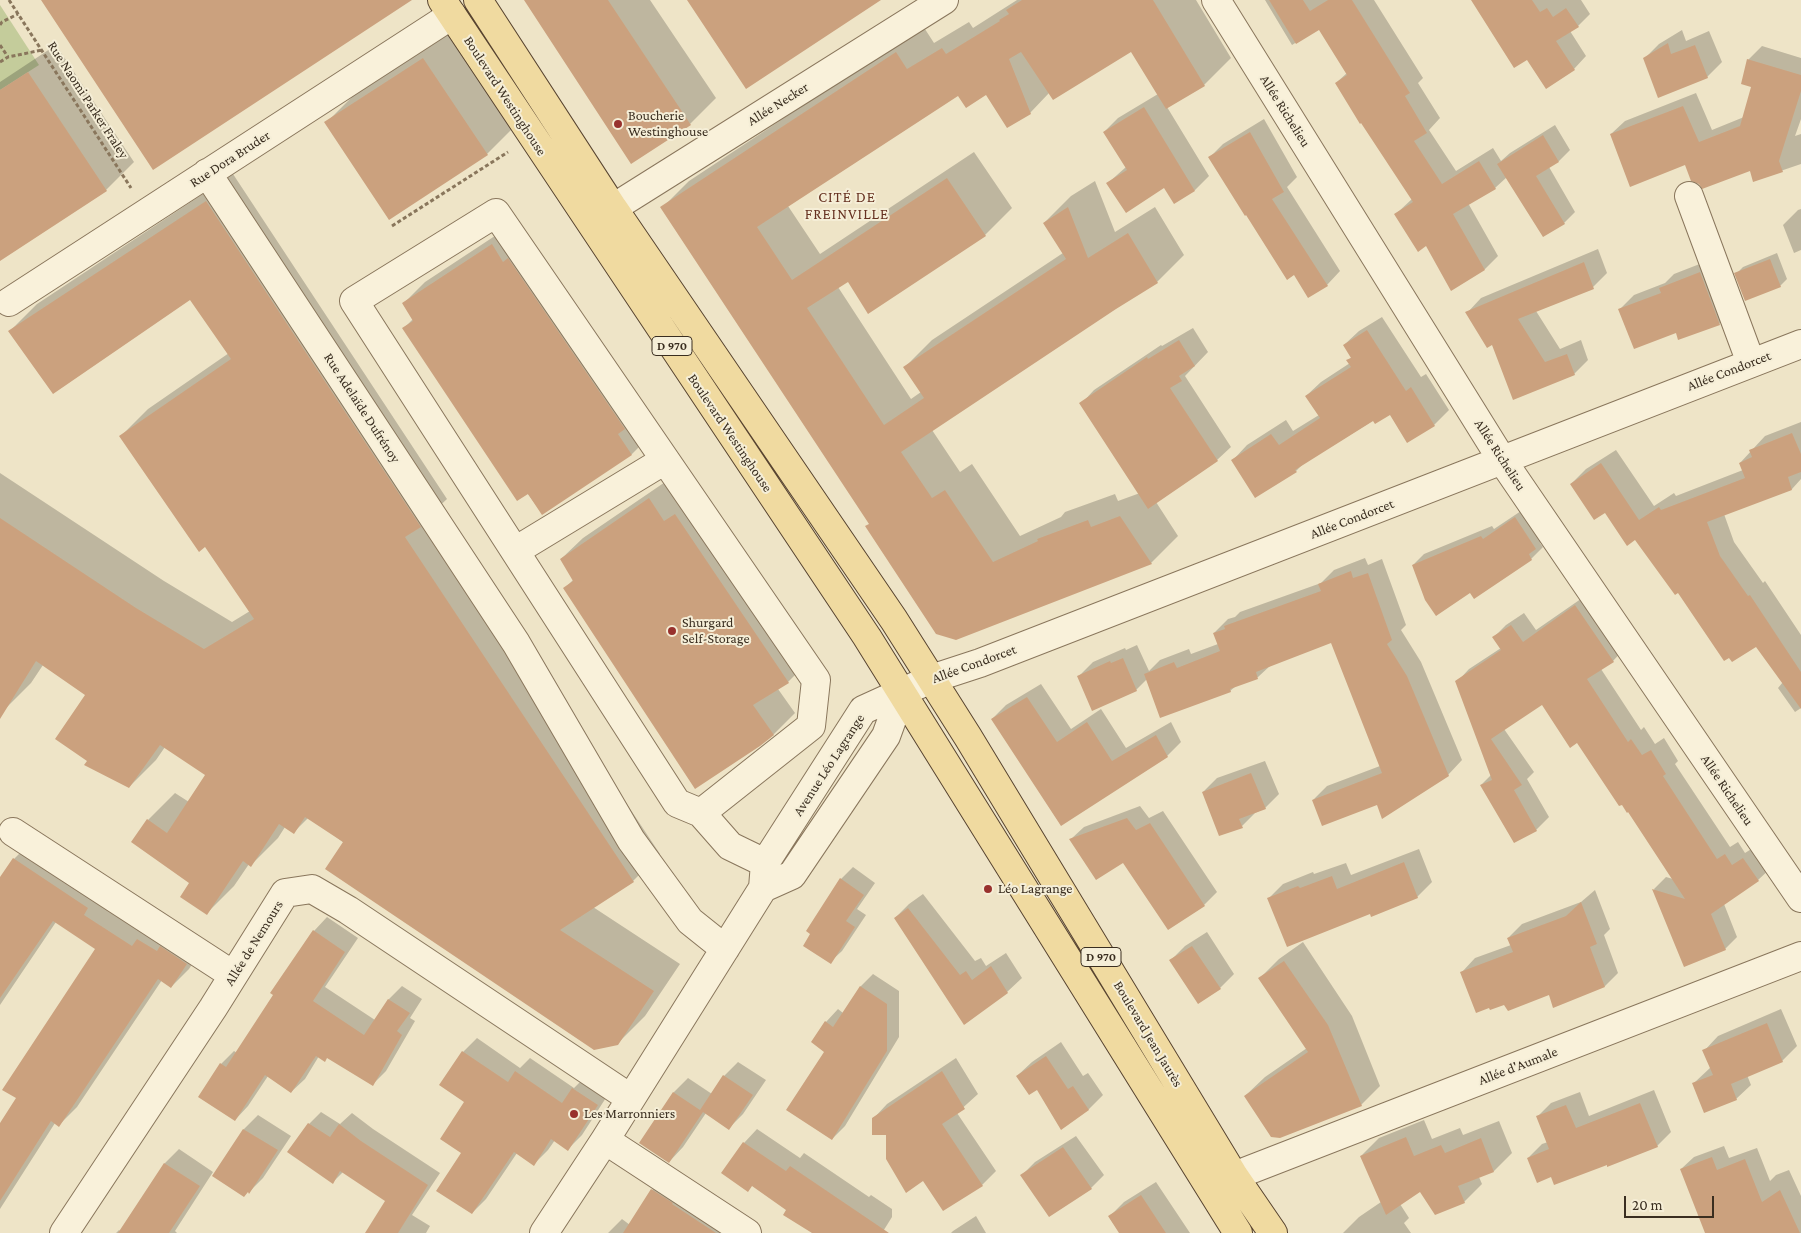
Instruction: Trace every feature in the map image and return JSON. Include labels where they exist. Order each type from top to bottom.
[{"type":"main road","name":"D 970","points":[[478,0],[613,208],[883,603],[931,679]]},
{"type":"main road","name":"Boulevard Westinghouse","points":[[447,8],[902,692]]},
{"type":"main road","name":"Boulevard Jean Jaurès","points":[[931,679],[1234,1176],[1273,1233]]},
{"type":"main road","name":"Boulevard Jean Jaurès","points":[[902,692],[1238,1233]]},
{"type":"street","name":"Allée Necker","points":[[613,208],[944,0]]},
{"type":"street","name":"Allée Richelieu","points":[[1216,0],[1502,460],[1801,898]]},
{"type":"street","name":"Rue Dora Bruder","points":[[8,302],[208,173],[447,8]]},
{"type":"street","name":"Rue Adelaïde Dufrénoy","points":[[208,173],[516,643],[632,840],[690,921],[725,949]]},
{"type":"street","points":[[1690,196],[1751,363]]},
{"type":"street","points":[[701,813],[811,726],[816,680],[496,213],[354,301],[677,803],[701,813],[730,846],[764,875]]},
{"type":"street","name":"Allée Condorcet","points":[[902,692],[931,679],[980,663],[1801,344]]},
{"type":"street","points":[[515,551],[664,460]]},
{"type":"street","name":"Avenue Léo Lagrange","points":[[544,1233],[725,949],[764,875],[863,710],[902,692]]},
{"type":"street","points":[[13,832],[233,975]]},
{"type":"street","name":"Allée de Nemours","points":[[64,1233],[285,893],[312,889],[348,910],[630,1098]]},
{"type":"street","name":"Allée d'Aumale","points":[[1234,1176],[1801,956]]},
{"type":"street","points":[[605,1140],[747,1233]]},
{"type":"path","name":"Rue Naomi Parker Fraley","points":[[9,0],[147,213]]},
{"type":"path","points":[[0,25],[2,22],[18,14]]},
{"type":"path","points":[[0,45],[8,57]]},
{"type":"path","points":[[0,62],[8,57],[42,50]]},
{"type":"path","points":[[392,226],[532,137]]},
{"type":"green space","points":[[0,5],[39,65],[0,90]]},
{"type":"building","points":[[41,0],[412,0],[153,170]]},
{"type":"building","points":[[524,0],[608,0],[691,125],[631,164]]},
{"type":"building","points":[[687,0],[881,0],[746,89]]},
{"type":"building","points":[[1022,0],[1153,0],[1205,86],[1166,109],[1131,52],[1053,100],[1021,52],[1009,59],[1031,114],[1007,128],[986,95],[966,108],[958,96],[757,227],[792,280],[947,178],[986,236],[868,314],[848,282],[807,308],[884,425],[924,398],[903,367],[1066,259],[1043,223],[1068,207],[1088,258],[1128,233],[1158,283],[901,452],[932,498],[945,490],[993,562],[1038,541],[1037,539],[1088,520],[1091,527],[1120,516],[1152,564],[956,640],[936,634],[865,526],[869,524],[660,207],[896,52],[907,69],[942,48],[946,54],[1000,21],[1009,14],[1006,10]]},
{"type":"building","points":[[1269,0],[1303,0],[1310,11],[1328,0],[1352,0],[1410,93],[1405,96],[1427,133],[1414,141],[1442,184],[1479,161],[1496,189],[1453,214],[1485,270],[1451,291],[1426,246],[1418,252],[1394,214],[1413,202],[1360,124],[1335,83],[1347,75],[1319,30],[1296,44]]},
{"type":"building","points":[[1471,0],[1532,0],[1540,12],[1547,8],[1553,17],[1566,8],[1579,27],[1556,41],[1575,70],[1546,89],[1527,60],[1514,68]]},
{"type":"building","points":[[1668,43],[1671,54],[1695,45],[1708,78],[1658,98],[1643,58]]},
{"type":"building","points":[[423,58],[488,155],[389,220],[324,122]]},
{"type":"building","points":[[1747,59],[1801,75],[1801,91],[1779,161],[1783,172],[1753,182],[1750,171],[1702,189],[1699,184],[1691,181],[1685,165],[1630,187],[1610,134],[1683,106],[1699,142],[1740,126],[1751,87],[1741,84]]},
{"type":"building","points":[[28,72],[107,191],[0,261],[0,90]]},
{"type":"building","points":[[1144,107],[1195,191],[1174,204],[1164,188],[1126,213],[1106,183],[1127,170],[1103,132]]},
{"type":"building","points":[[1250,132],[1284,192],[1272,199],[1328,286],[1308,298],[1294,275],[1287,280],[1208,157]]},
{"type":"building","points":[[1543,135],[1559,162],[1536,176],[1565,224],[1543,237],[1497,164]]},
{"type":"building","points":[[206,201],[421,527],[405,537],[634,882],[560,930],[654,991],[618,1045],[594,1050],[325,869],[343,842],[305,817],[294,834],[279,824],[251,867],[243,861],[207,915],[180,897],[189,883],[131,842],[147,819],[167,833],[205,775],[160,745],[129,788],[84,765],[87,761],[55,739],[85,695],[36,661],[0,719],[0,518],[136,608],[204,649],[254,619],[205,547],[199,552],[119,436],[231,359],[190,300],[53,394],[8,331]]},
{"type":"building","points":[[492,244],[503,262],[508,258],[625,429],[618,434],[632,455],[542,515],[528,494],[517,501],[402,328],[413,321],[402,303]]},
{"type":"building","points":[[1770,259],[1781,287],[1745,301],[1734,273]]},
{"type":"building","points":[[1584,262],[1594,289],[1518,319],[1545,362],[1567,354],[1575,375],[1513,400],[1492,345],[1487,348],[1465,312]]},
{"type":"building","points":[[1700,272],[1720,325],[1678,340],[1676,333],[1634,349],[1618,309],[1661,293],[1659,288]]},
{"type":"building","points":[[1367,330],[1406,391],[1411,387],[1435,426],[1407,443],[1390,415],[1375,424],[1373,421],[1295,470],[1297,472],[1255,498],[1231,460],[1271,434],[1279,445],[1320,418],[1305,396],[1351,367],[1346,360],[1351,358],[1343,345]]},
{"type":"building","points":[[1179,340],[1195,366],[1179,376],[1182,381],[1170,388],[1218,461],[1148,509],[1079,403],[1147,357],[1148,359]]},
{"type":"building","points":[[1792,433],[1801,454],[1801,472],[1788,477],[1792,490],[1707,522],[1720,556],[1748,596],[1750,595],[1801,672],[1801,709],[1756,647],[1732,662],[1729,658],[1724,661],[1678,593],[1675,595],[1635,540],[1627,546],[1605,513],[1594,520],[1570,484],[1601,463],[1639,520],[1659,507],[1661,510],[1745,478],[1739,463],[1752,457],[1749,450]]},
{"type":"building","name":"Shurgard Self-Storage","points":[[649,498],[664,521],[675,514],[789,683],[753,705],[774,735],[695,789],[563,588],[573,581],[560,559]]},
{"type":"building","points":[[1515,517],[1536,549],[1529,554],[1532,560],[1474,599],[1470,593],[1436,616],[1425,600],[1412,565],[1481,536],[1483,539]]},
{"type":"building","points":[[1351,571],[1353,578],[1368,573],[1392,640],[1387,644],[1407,676],[1449,776],[1382,819],[1377,805],[1322,826],[1312,800],[1382,773],[1331,643],[1256,672],[1258,679],[1230,689],[1231,692],[1160,718],[1144,674],[1174,662],[1177,668],[1220,651],[1213,633],[1225,629],[1224,626],[1321,591],[1318,584]]},
{"type":"building","points":[[1575,605],[1614,662],[1587,679],[1628,742],[1631,739],[1642,755],[1651,750],[1666,774],[1663,776],[1717,859],[1725,854],[1732,865],[1743,858],[1759,881],[1711,914],[1726,950],[1684,967],[1652,889],[1685,899],[1628,812],[1622,805],[1619,806],[1577,743],[1570,748],[1542,705],[1491,739],[1522,785],[1514,790],[1537,831],[1514,843],[1480,785],[1492,780],[1455,681],[1501,650],[1492,637],[1511,625],[1523,642]]},
{"type":"building","points":[[1123,658],[1137,691],[1092,711],[1077,676],[1110,661],[1111,663]]},
{"type":"building","points":[[1027,697],[1057,742],[1087,722],[1112,761],[1156,735],[1168,757],[1061,826],[991,719]]},
{"type":"building","points":[[1251,773],[1266,809],[1239,819],[1243,828],[1219,836],[1202,792]]},
{"type":"building","points":[[1127,818],[1136,830],[1150,823],[1205,906],[1168,930],[1123,863],[1096,880],[1069,839]]},
{"type":"building","points":[[13,858],[88,908],[84,915],[132,946],[137,939],[157,951],[160,946],[187,964],[171,988],[158,979],[59,1127],[51,1121],[0,1201],[0,1123],[16,1098],[2,1090],[95,949],[53,921],[0,998],[0,877]]},
{"type":"building","points":[[1404,862],[1418,898],[1371,917],[1370,914],[1287,947],[1267,898],[1332,876],[1337,889]]},
{"type":"building","points":[[840,878],[864,895],[846,921],[855,927],[831,964],[803,946],[810,934],[806,931]]},
{"type":"building","points":[[1581,902],[1597,944],[1590,947],[1605,987],[1553,1008],[1549,995],[1508,1011],[1504,1005],[1476,1013],[1460,972],[1513,952],[1507,938],[1566,916]]},
{"type":"building","points":[[908,908],[960,975],[966,971],[972,980],[991,966],[1008,993],[964,1025],[894,918]]},
{"type":"building","points":[[313,930],[345,952],[313,1001],[364,1035],[388,999],[410,1013],[397,1031],[402,1035],[373,1086],[327,1058],[325,1062],[316,1056],[291,1093],[265,1075],[235,1121],[198,1097],[220,1063],[226,1067],[273,995],[270,993]]},
{"type":"building","points":[[1192,946],[1221,989],[1198,1004],[1169,960]]},
{"type":"building","points":[[1284,961],[1328,1025],[1362,1106],[1280,1138],[1271,1137],[1244,1096],[1308,1052],[1258,978]]},
{"type":"building","points":[[860,986],[887,1004],[887,1051],[832,1140],[786,1110],[824,1052],[811,1042],[825,1021],[833,1027]]},
{"type":"building","points":[[1767,1023],[1783,1062],[1731,1084],[1737,1100],[1704,1113],[1692,1083],[1713,1075],[1702,1050]]},
{"type":"building","points":[[462,1051],[508,1082],[515,1071],[562,1103],[572,1088],[598,1105],[568,1151],[551,1139],[534,1166],[514,1152],[472,1214],[436,1191],[461,1153],[440,1139],[464,1102],[439,1085]]},
{"type":"building","points":[[1046,1056],[1068,1089],[1073,1086],[1089,1110],[1061,1130],[1037,1090],[1029,1095],[1016,1076]]},
{"type":"building","points":[[942,1071],[965,1109],[942,1124],[983,1186],[943,1211],[923,1181],[906,1193],[886,1159],[886,1135],[872,1135],[872,1118]]},
{"type":"building","points":[[723,1075],[753,1095],[729,1130],[703,1112],[669,1163],[639,1143],[673,1092],[700,1110]]},
{"type":"building","points":[[1640,1103],[1658,1147],[1554,1185],[1551,1177],[1537,1183],[1527,1158],[1549,1149],[1536,1116],[1566,1105],[1576,1128]]},
{"type":"building","points":[[308,1123],[330,1137],[339,1124],[361,1141],[428,1185],[398,1233],[365,1233],[385,1201],[340,1171],[333,1184],[287,1152]]},
{"type":"building","points":[[243,1129],[278,1150],[249,1194],[248,1192],[244,1197],[212,1176]]},
{"type":"building","points":[[1406,1137],[1414,1156],[1441,1145],[1445,1153],[1481,1138],[1494,1172],[1458,1186],[1465,1203],[1435,1215],[1420,1192],[1386,1215],[1360,1156]]},
{"type":"building","points":[[743,1142],[786,1171],[790,1166],[889,1233],[812,1233],[783,1215],[786,1210],[752,1186],[748,1192],[721,1173]]},
{"type":"building","points":[[1063,1147],[1092,1189],[1049,1217],[1020,1175]]},
{"type":"building","points":[[1712,1157],[1717,1170],[1745,1159],[1762,1202],[1780,1190],[1800,1233],[1705,1233],[1680,1169]]},
{"type":"building","points":[[164,1163],[200,1186],[169,1233],[118,1233]]},
{"type":"building","points":[[651,1189],[673,1203],[716,1233],[623,1233]]},
{"type":"building","points":[[1141,1195],[1166,1233],[1119,1233],[1108,1216]]},
{"type":"place","name":"Boucherie Westinghouse","points":[[618,124]]},
{"type":"place","name":"Shurgard Self-Storage","points":[[672,631]]},
{"type":"place","name":"Léo Lagrange","points":[[988,889]]},
{"type":"place","name":"Les Marronniers","points":[[574,1114]]},
{"type":"district","name":"CITÉ DE FREINVILLE","points":[[847,206]]}]
